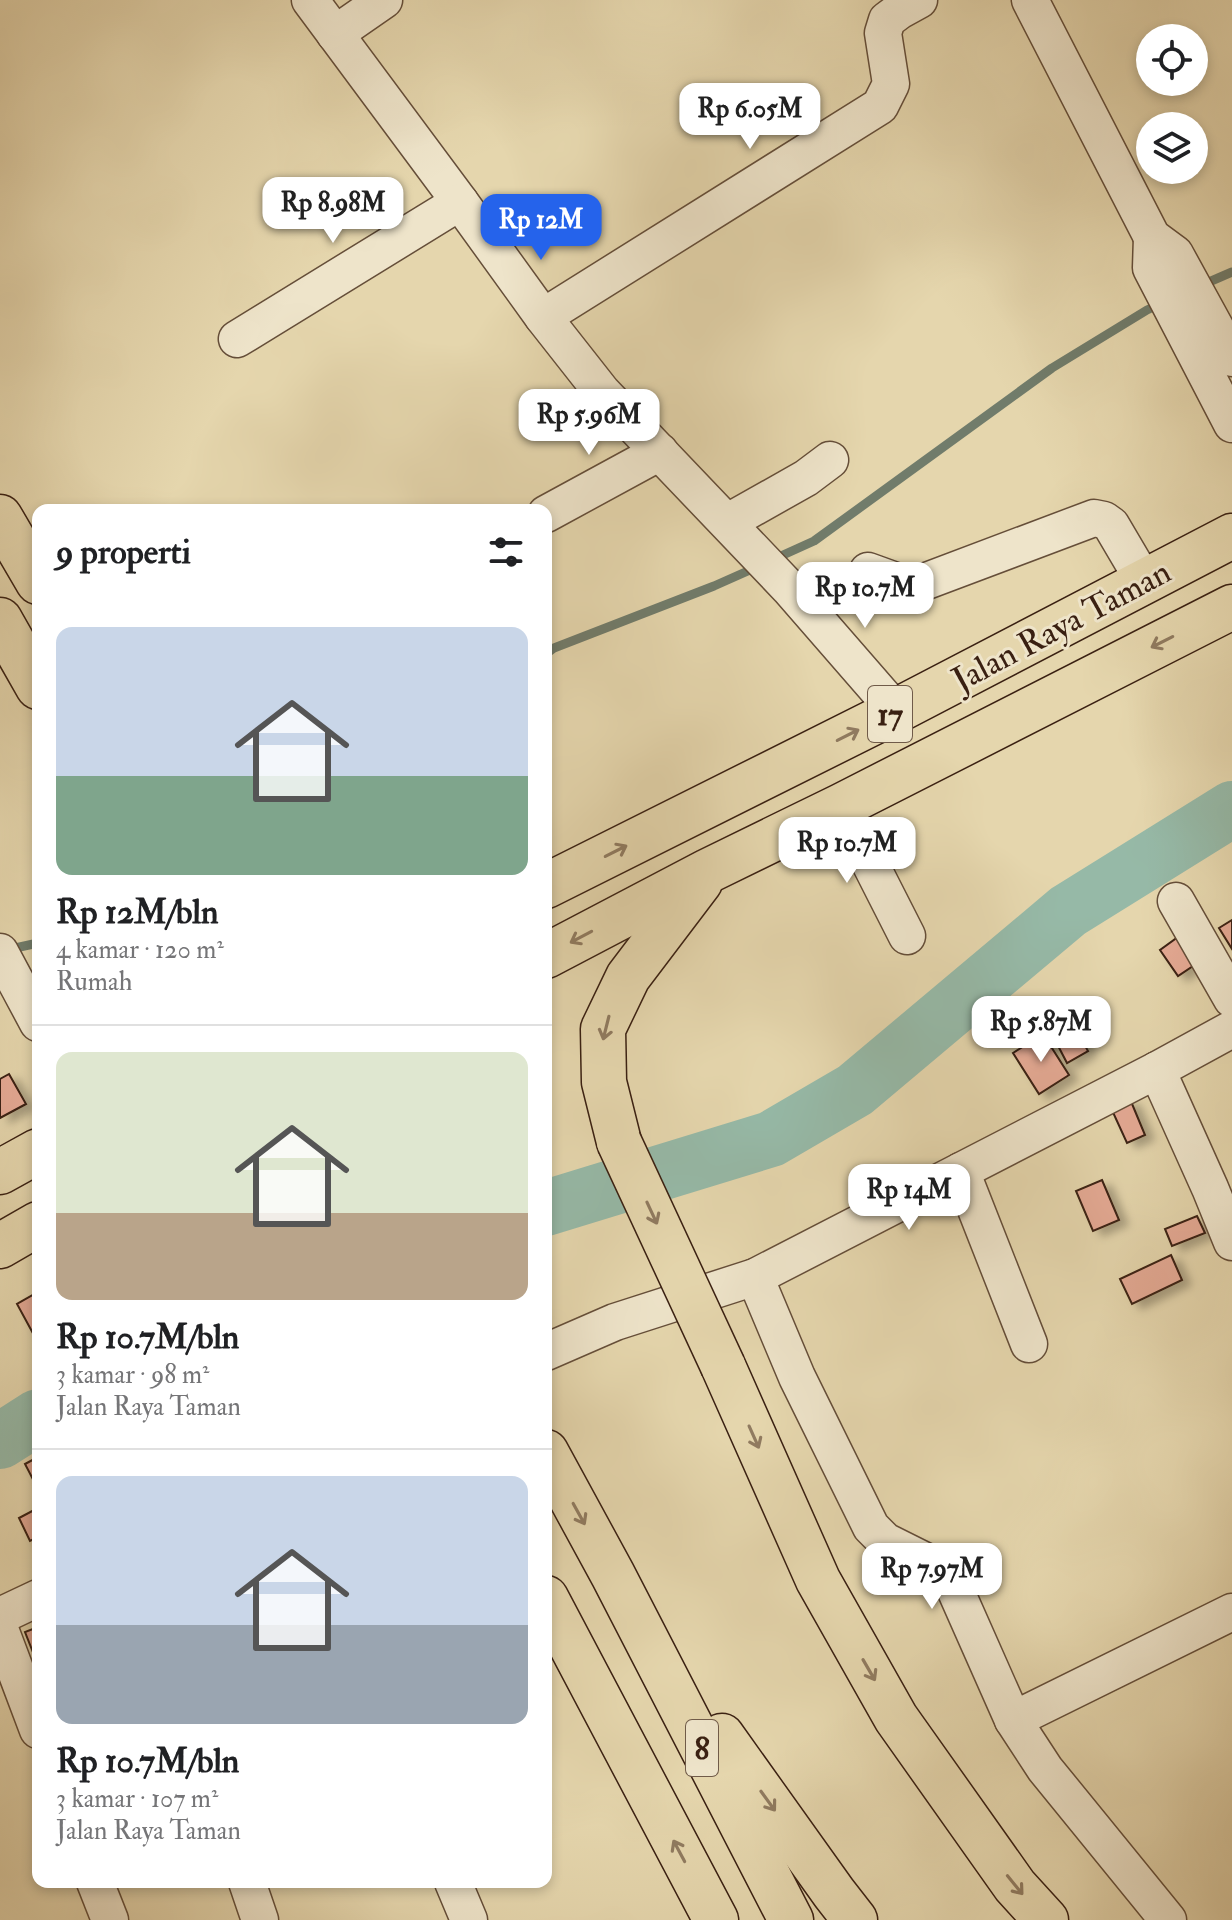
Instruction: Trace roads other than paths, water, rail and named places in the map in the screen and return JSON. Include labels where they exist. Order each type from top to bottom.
[{"type":"highway","points":[[0,517],[32,572]]},
{"type":"highway","name":"Jalan Raya Taman","points":[[552,883],[896,711],[1232,536]]},
{"type":"highway","name":"Jalan Raya Taman","points":[[552,953],[1232,607]]},
{"type":"highway","points":[[0,620],[32,676]]},
{"type":"highway","points":[[708,871],[628,977],[603,1029],[604,1082],[619,1142],[818,1580],[896,1718],[1015,1886],[1046,1920]]},
{"type":"highway","points":[[0,1172],[32,1154]]},
{"type":"highway","points":[[0,1224],[32,1213]]},
{"type":"highway","points":[[0,1246],[32,1227]]},
{"type":"highway","name":"8","points":[[552,1463],[791,1920]]},
{"type":"highway","points":[[613,1575],[738,1761],[855,1920]]},
{"type":"highway","name":"8","points":[[552,1609],[716,1920]]},
{"type":"street","points":[[310,0],[543,317],[602,392],[789,588],[896,711]]},
{"type":"street","points":[[335,34],[384,0]]},
{"type":"street","points":[[543,317],[880,106],[891,84],[883,33],[887,20],[919,0]]},
{"type":"street","points":[[1030,0],[1152,237],[1151,268],[1171,276],[1190,312],[1232,424]]},
{"type":"street","points":[[237,339],[460,202]]},
{"type":"street","points":[[1190,312],[1232,358]]},
{"type":"street","points":[[552,511],[660,452]]},
{"type":"street","points":[[737,533],[830,460]]},
{"type":"street","points":[[868,571],[916,585],[1094,518],[1111,525],[1144,581]]},
{"type":"street","points":[[841,806],[907,936]]},
{"type":"street","points":[[1176,901],[1232,999]]},
{"type":"street","points":[[1,954],[32,1012]]},
{"type":"street","points":[[552,1349],[615,1322],[755,1277],[1232,1029]]},
{"type":"street","points":[[1157,1070],[1232,1242]]},
{"type":"street","points":[[961,1171],[1029,1344]]},
{"type":"street","points":[[755,1277],[797,1377],[871,1527],[885,1541],[931,1564],[951,1580],[1013,1720],[1045,1769],[1168,1920]]},
{"type":"street","points":[[0,1616],[32,1601]]},
{"type":"street","points":[[1013,1720],[1232,1612]]},
{"type":"street","points":[[0,1629],[32,1714]]},
{"type":"street","points":[[97,1888],[110,1920]]},
{"type":"street","points":[[249,1888],[260,1920]]},
{"type":"street","points":[[456,1888],[469,1920]]},
{"type":"waterway","points":[[1202,285],[1232,272]]},
{"type":"waterway","points":[[772,560],[814,541],[1052,368],[1160,304]]},
{"type":"waterway","points":[[552,650],[759,566]]},
{"type":"waterway","points":[[552,1206],[771,1139],[855,1090],[1068,911],[1232,809]]},
{"type":"waterway","points":[[6,950],[32,944]]},
{"type":"waterway","points":[[0,1441],[32,1421]]}]
